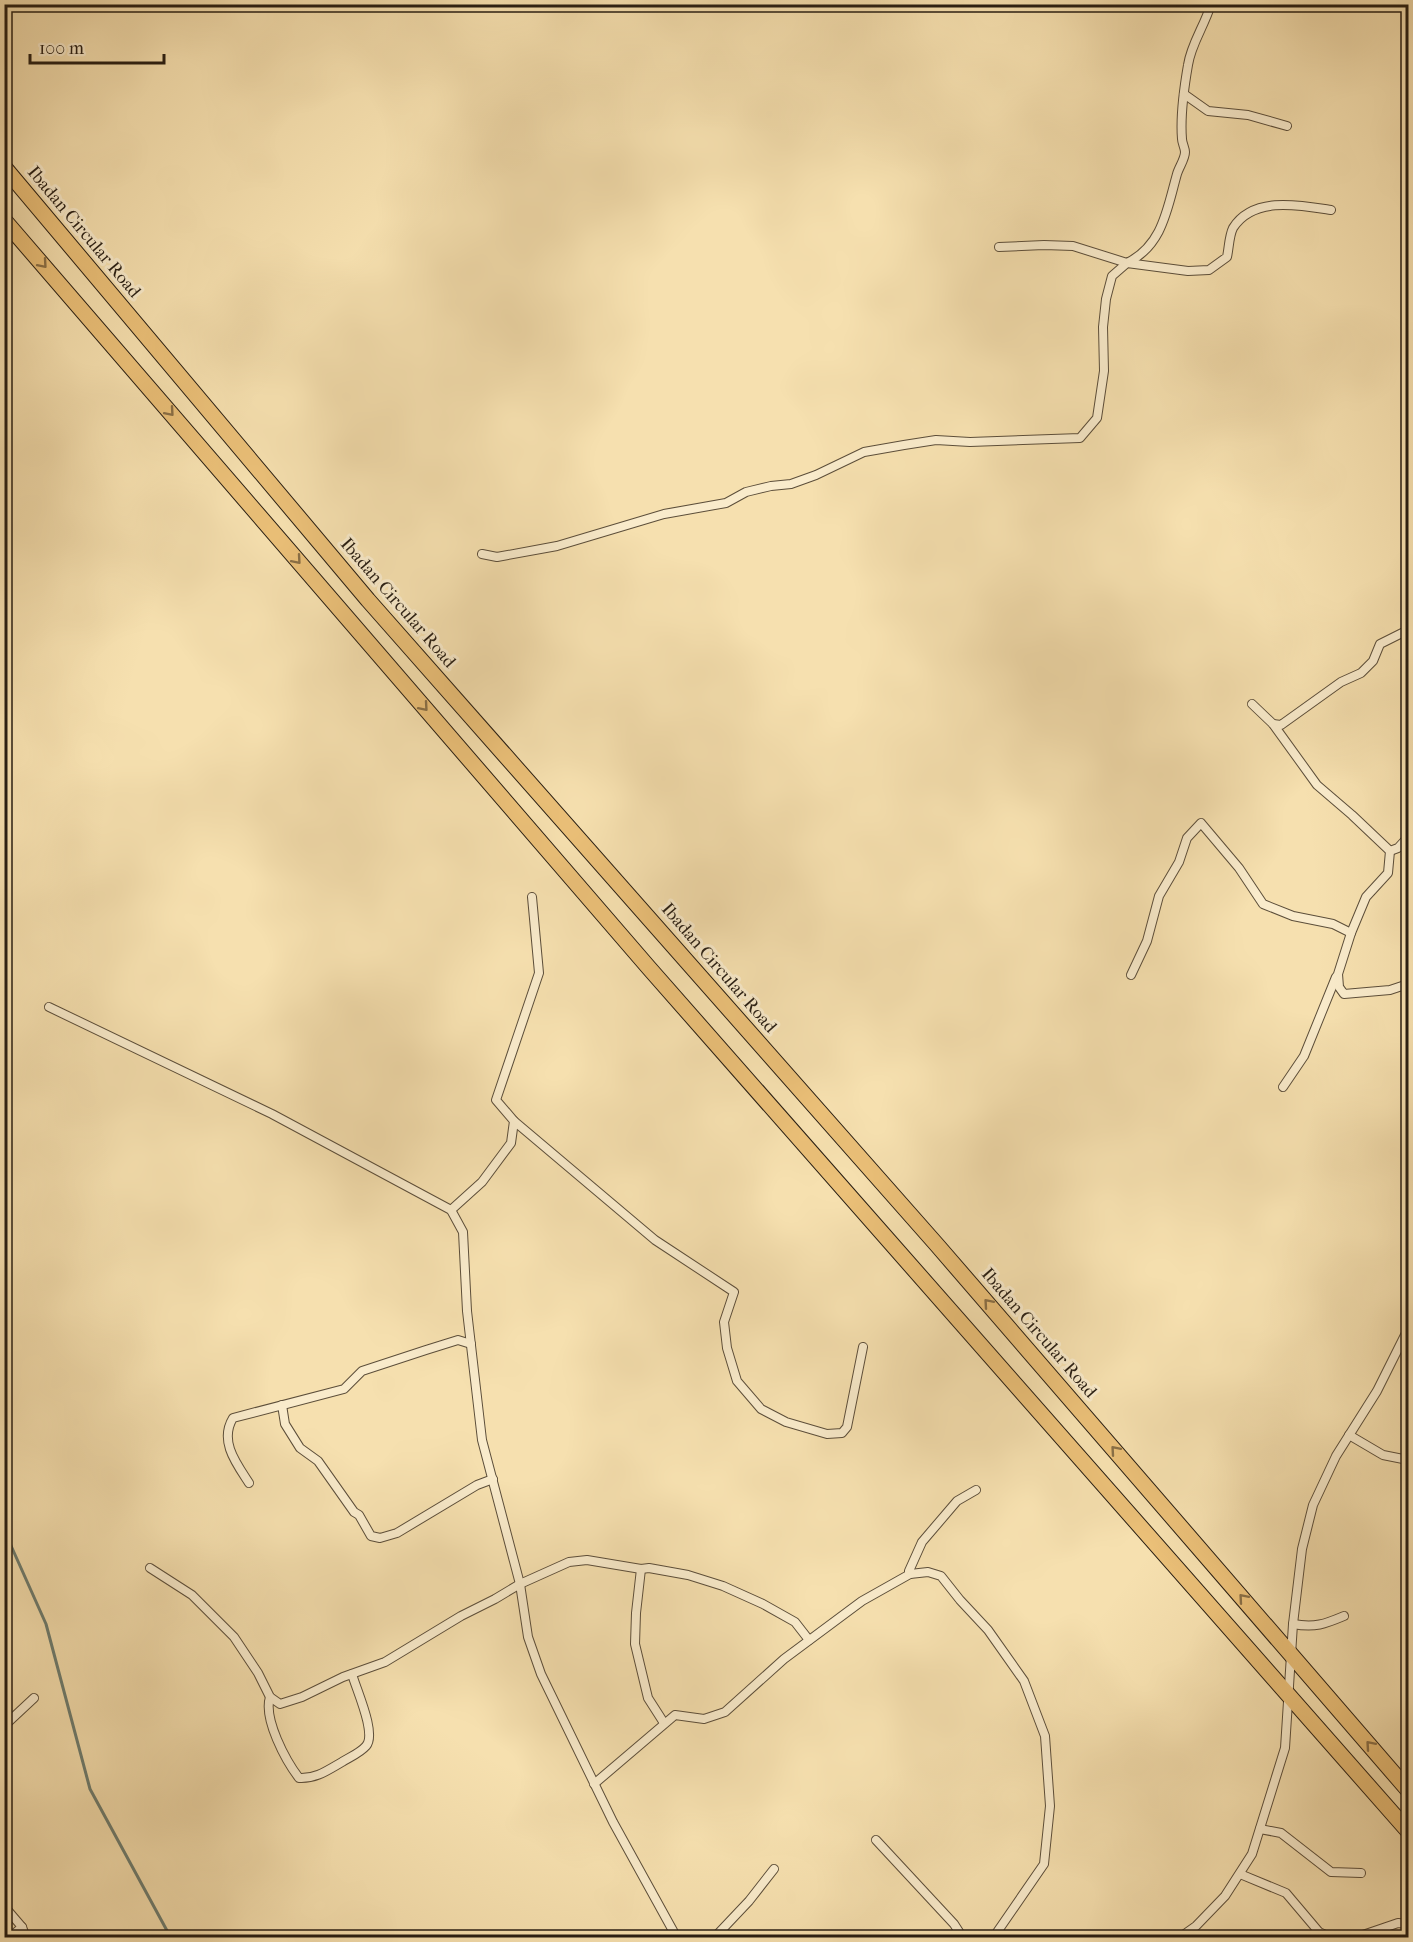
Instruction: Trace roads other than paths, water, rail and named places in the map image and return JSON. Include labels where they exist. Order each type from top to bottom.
[{"type":"highway","name":"Ibadan Circular Road","points":[[4,167],[368,600],[938,1245],[1408,1790]]},
{"type":"highway","points":[[4,220],[657,977],[1408,1831]]},
{"type":"street","points":[[482,554],[496,557],[557,546],[664,514],[726,503],[746,492],[791,484],[816,475],[864,452],[936,440],[970,442],[1080,438],[1097,418],[1104,371],[1103,327],[1106,299],[1112,276],[1127,263],[1136,259],[1162,227],[1177,172],[1185,153],[1182,141],[1182,120],[1188,62],[1206,23],[1211,4]]},
{"type":"street","points":[[1184,94],[1208,111],[1248,115],[1287,126]]},
{"type":"street","points":[[999,247],[1073,246],[1127,263],[1188,272],[1209,270],[1227,256],[1232,230],[1249,211],[1281,205],[1330,210]]},
{"type":"street","points":[[1274,724],[1281,725],[1341,682],[1361,673],[1373,662],[1380,644],[1408,630]]},
{"type":"street","points":[[1252,704],[1274,724],[1317,785],[1390,851]]},
{"type":"street","points":[[1131,975],[1147,941],[1159,896],[1179,862],[1187,838],[1201,823],[1239,868],[1263,904],[1293,916],[1333,924],[1351,933]]},
{"type":"street","points":[[1390,851],[1398,848],[1408,837]]},
{"type":"street","points":[[1283,1087],[1304,1056],[1338,974],[1366,897],[1388,873],[1390,851]]},
{"type":"street","points":[[532,897],[539,973],[496,1100],[514,1120],[655,1240],[734,1292],[724,1322],[727,1348],[737,1381],[761,1409],[786,1422],[827,1434],[842,1433],[847,1427],[863,1347]]},
{"type":"street","points":[[1338,974],[1339,987],[1344,994],[1390,990],[1408,984]]},
{"type":"street","points":[[49,1007],[272,1114],[451,1210],[463,1232],[471,1344],[482,1440],[520,1584],[528,1637],[542,1674],[612,1822],[677,1938]]},
{"type":"street","points":[[451,1210],[482,1182],[511,1143],[514,1120]]},
{"type":"street","points":[[1179,1938],[1196,1926],[1225,1896],[1252,1854],[1285,1748],[1293,1624],[1302,1549],[1313,1505],[1336,1455],[1382,1381],[1408,1329]]},
{"type":"street","points":[[249,1483],[234,1462],[228,1446],[228,1425],[233,1418],[344,1389],[362,1371],[386,1362],[458,1341],[471,1344]]},
{"type":"street","points":[[282,1405],[285,1424],[300,1448],[318,1461],[354,1512],[359,1515],[371,1536],[380,1539],[397,1533],[477,1485],[493,1479]]},
{"type":"street","points":[[1349,1435],[1383,1455],[1408,1460]]},
{"type":"street","points":[[910,1574],[909,1571],[922,1542],[957,1501],[976,1490]]},
{"type":"street","points":[[150,1568],[176,1587],[192,1595],[234,1637],[258,1673],[270,1697],[279,1704],[302,1697],[385,1662],[444,1625],[520,1584],[569,1562],[587,1560],[641,1569],[649,1568],[688,1575],[723,1586],[795,1622],[809,1640]]},
{"type":"street","points":[[641,1569],[635,1644],[648,1698],[664,1723]]},
{"type":"street","points":[[594,1784],[675,1715],[704,1719],[725,1712],[784,1659],[862,1601],[910,1574],[927,1572],[942,1576],[960,1600],[988,1630],[1024,1681],[1046,1736],[1050,1806],[1044,1864],[993,1938]]},
{"type":"street","points":[[1293,1624],[1320,1626],[1344,1616]]},
{"type":"street","points":[[270,1697],[269,1714],[287,1763],[299,1778],[310,1779],[359,1751],[367,1745],[370,1739],[369,1728],[352,1674]]},
{"type":"street","points":[[4,1726],[34,1698]]},
{"type":"street","points":[[1260,1829],[1281,1833],[1330,1872],[1361,1873]]},
{"type":"street","points":[[876,1840],[954,1924],[963,1938]]},
{"type":"street","points":[[714,1938],[749,1901],[774,1869]]},
{"type":"street","points":[[1239,1874],[1286,1893],[1319,1932],[1332,1938]]},
{"type":"street","points":[[4,1905],[22,1927],[26,1938]]},
{"type":"street","points":[[1353,1938],[1398,1923],[1408,1924]]},
{"type":"street","points":[[9,1938],[22,1927]]},
{"type":"waterway","points":[[4,1530],[46,1624],[90,1789],[171,1938]]}]
